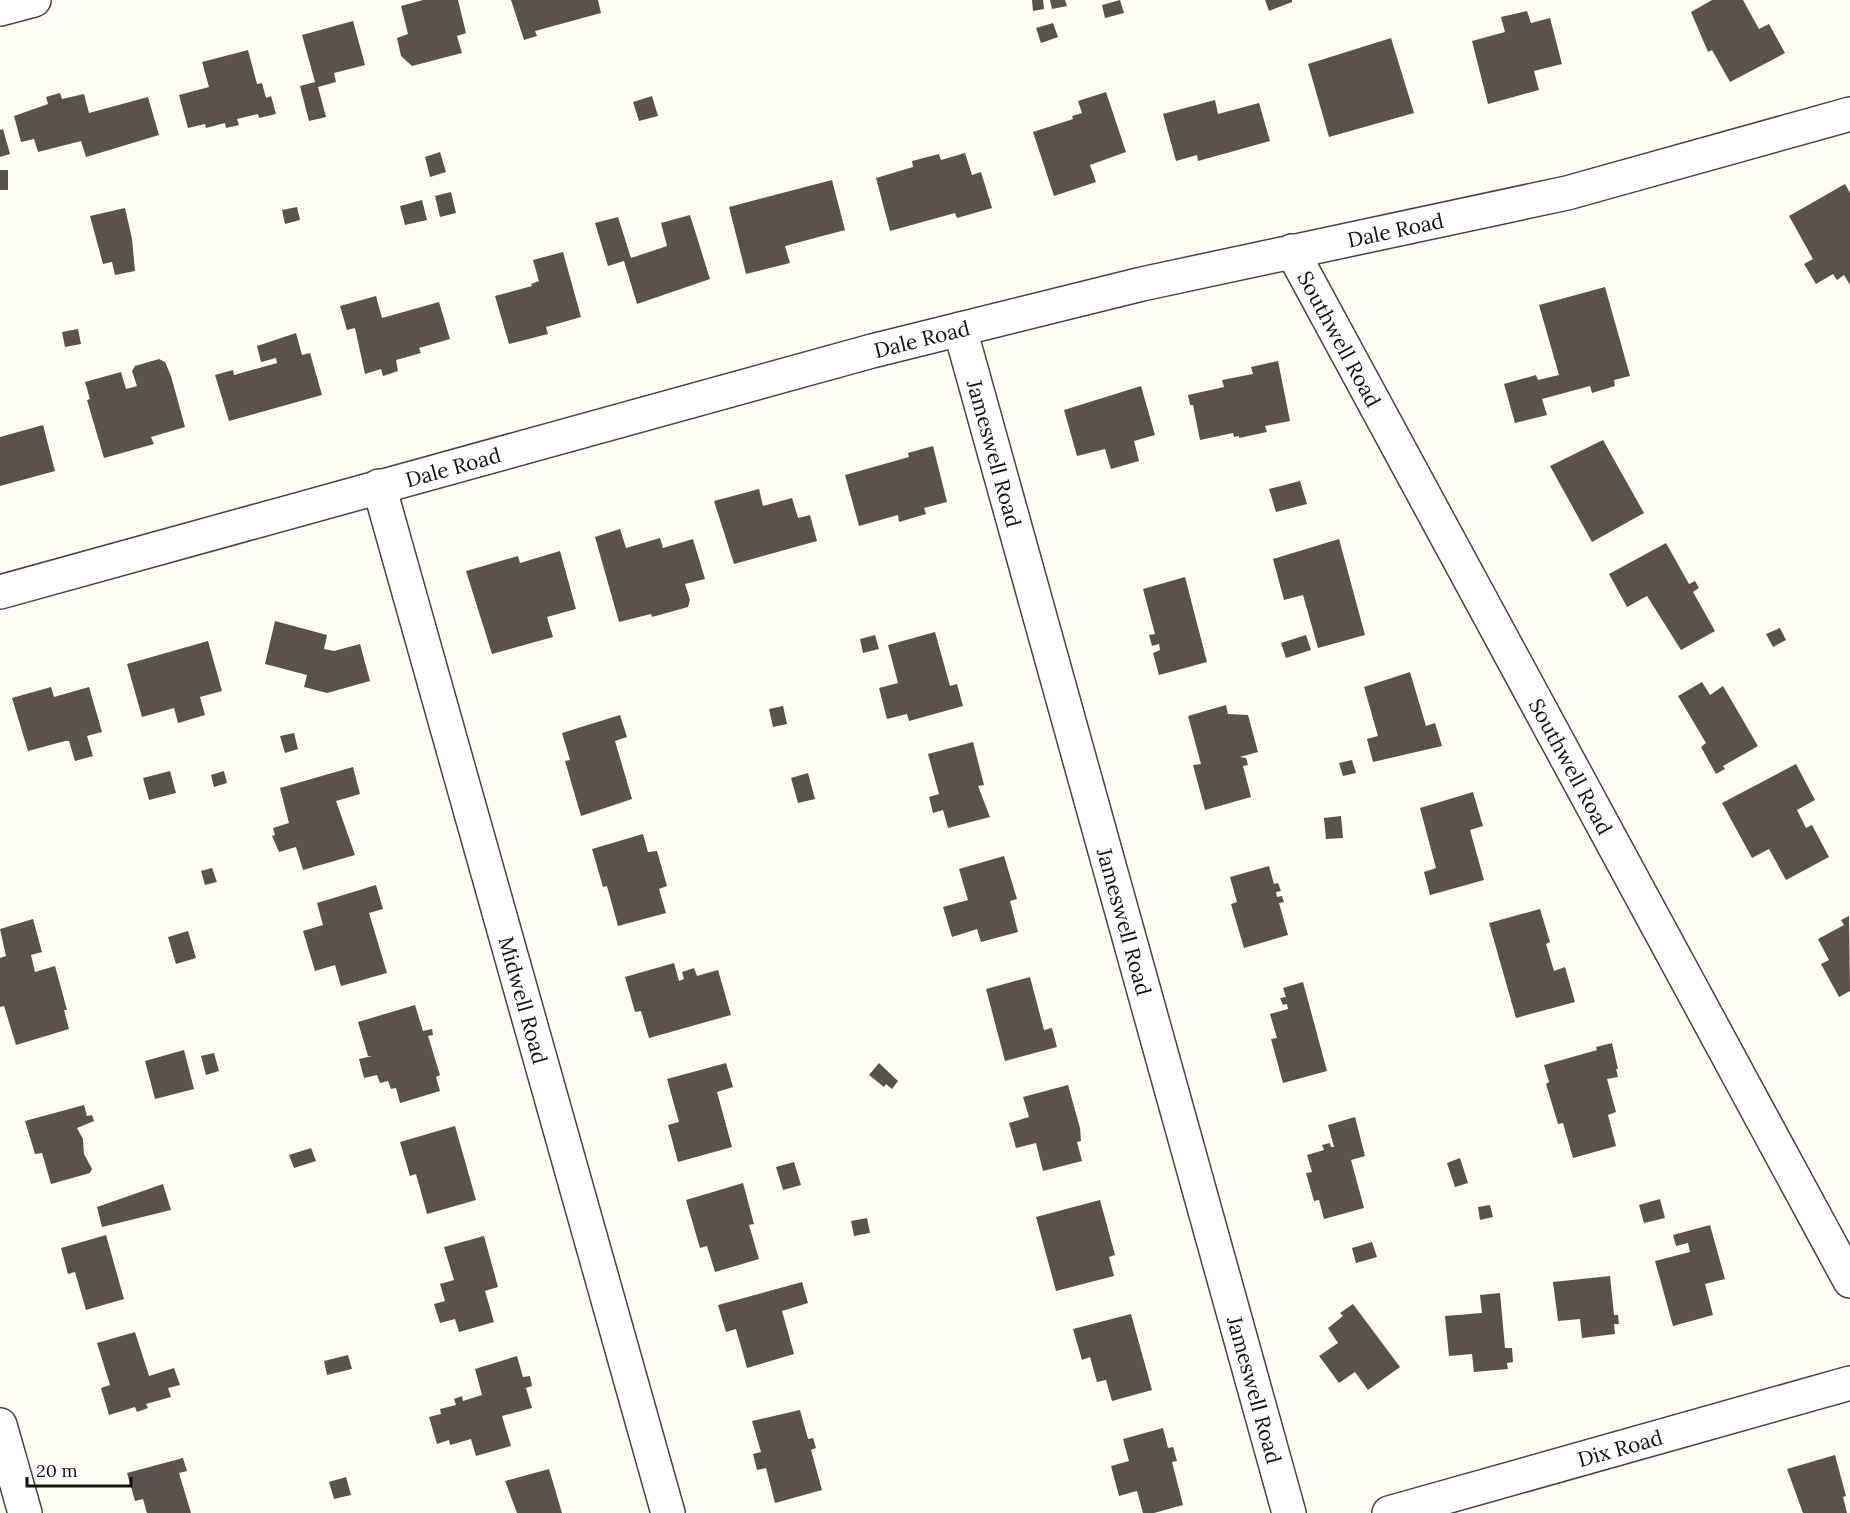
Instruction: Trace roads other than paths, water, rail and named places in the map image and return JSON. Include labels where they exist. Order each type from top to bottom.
[{"type":"street","points":[[0,9],[34,0]]},
{"type":"street","name":"Dale Road","points":[[0,592],[379,486],[960,329],[1080,298],[1567,193],[1850,114]]},
{"type":"street","name":"Southwell Road","points":[[1292,251],[1850,1281]]},
{"type":"street","name":"Jameswell Road","points":[[960,329],[1289,1513]]},
{"type":"street","name":"Midwell Road","points":[[379,486],[668,1513]]},
{"type":"street","name":"Dix Road","points":[[1389,1513],[1850,1383]]},
{"type":"street","points":[[0,1425],[25,1513]]}]
